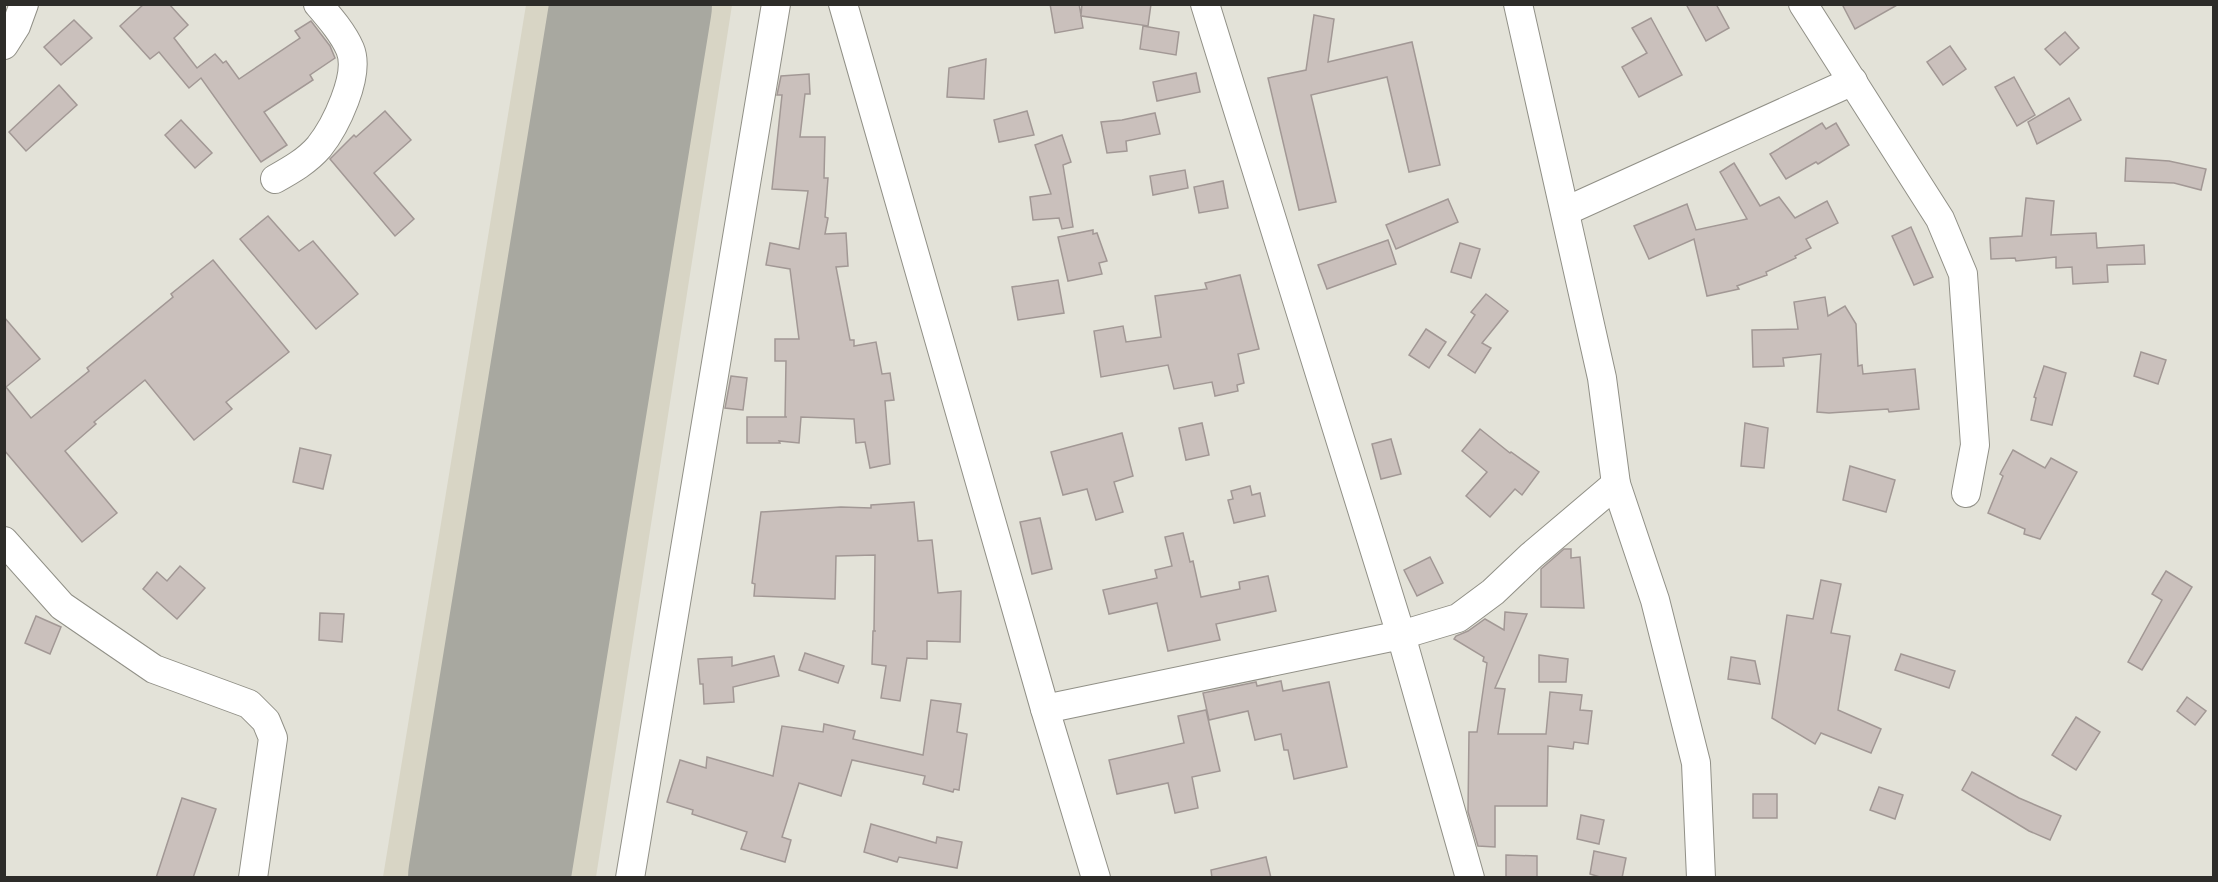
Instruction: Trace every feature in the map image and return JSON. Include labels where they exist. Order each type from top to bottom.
[{"type":"street","points":[[4,45],[16,26],[24,4]]},
{"type":"street","points":[[274,179],[297,167],[318,148],[333,126],[344,102],[351,78],[351,51],[335,24],[318,4]]},
{"type":"street","points":[[630,878],[776,4]]},
{"type":"street","points":[[843,4],[1045,709],[1096,878]]},
{"type":"street","points":[[1204,4],[1401,635],[1470,878]]},
{"type":"street","points":[[1518,4],[1602,378],[1616,484],[1655,600],[1696,763],[1701,878]]},
{"type":"street","points":[[1803,4],[1940,219],[1963,274],[1975,446],[1966,494]]},
{"type":"street","points":[[1566,211],[1853,81]]},
{"type":"street","points":[[1045,709],[1401,635],[1458,618],[1493,592],[1531,556],[1616,484]]},
{"type":"street","points":[[4,541],[62,606],[154,669],[249,704],[266,721],[273,738],[253,878]]},
{"type":"shaded area","points":[[526,5],[732,5],[596,877],[383,877]]},
{"type":"building","points":[[144,4],[169,4],[188,25],[174,38],[197,68],[215,54],[223,63],[226,61],[239,79],[300,38],[295,31],[311,21],[330,46],[335,58],[310,75],[313,80],[264,112],[287,145],[261,162],[201,78],[189,88],[159,52],[150,59],[120,26]]},
{"type":"building","points":[[1050,4],[1079,4],[1081,15],[1082,4],[1151,4],[1148,26],[1081,16],[1083,28],[1055,33]]},
{"type":"building","points":[[1686,4],[1716,4],[1729,28],[1706,41]]},
{"type":"building","points":[[1842,4],[1899,4],[1855,29]]},
{"type":"building","points":[[1314,15],[1334,19],[1328,62],[1412,42],[1440,165],[1409,172],[1387,77],[1311,95],[1336,202],[1299,210],[1268,78],[1306,70]]},
{"type":"building","points":[[1651,18],[1682,75],[1639,97],[1622,67],[1647,53],[1632,28]]},
{"type":"building","points":[[74,20],[92,38],[61,65],[44,47]]},
{"type":"building","points":[[1143,26],[1179,32],[1176,55],[1140,49]]},
{"type":"building","points":[[2065,32],[2079,48],[2060,65],[2045,49]]},
{"type":"building","points":[[1950,46],[1966,69],[1943,85],[1927,62]]},
{"type":"building","points":[[986,59],[984,99],[947,97],[949,68]]},
{"type":"building","points":[[1196,73],[1200,92],[1157,101],[1153,82]]},
{"type":"building","points":[[809,74],[810,94],[805,94],[800,137],[825,137],[824,178],[828,178],[825,217],[828,218],[825,234],[846,233],[848,266],[836,267],[850,340],[854,340],[854,346],[876,342],[882,374],[890,373],[894,400],[885,401],[890,464],[870,468],[865,442],[856,443],[854,419],[801,417],[799,443],[779,441],[780,443],[747,443],[747,417],[785,417],[786,361],[775,361],[775,339],[799,339],[790,269],[766,265],[770,243],[799,249],[808,191],[772,189],[782,95],[777,95],[781,76]]},
{"type":"building","points":[[2014,77],[2035,115],[2017,126],[1995,87]]},
{"type":"building","points":[[59,85],[77,105],[26,151],[9,132]]},
{"type":"building","points":[[2069,98],[2081,120],[2037,144],[2028,122]]},
{"type":"building","points":[[385,111],[411,140],[374,173],[414,219],[395,236],[330,159],[354,135],[356,137]]},
{"type":"building","points":[[1027,111],[1034,135],[999,142],[994,120]]},
{"type":"building","points":[[1155,113],[1160,134],[1126,141],[1127,151],[1107,153],[1101,122]]},
{"type":"building","points":[[181,120],[212,153],[195,168],[165,135]]},
{"type":"building","points":[[1822,123],[1826,129],[1836,123],[1849,145],[1818,164],[1816,162],[1786,179],[1770,154]]},
{"type":"building","points":[[1062,135],[1071,162],[1063,165],[1073,227],[1062,229],[1059,218],[1033,220],[1030,197],[1051,194],[1035,145]]},
{"type":"building","points":[[2126,158],[2169,161],[2206,169],[2201,190],[2174,183],[2125,181]]},
{"type":"building","points":[[1734,163],[1760,206],[1779,197],[1795,218],[1827,201],[1838,223],[1806,239],[1811,248],[1766,272],[1767,275],[1737,286],[1739,289],[1707,296],[1694,239],[1649,259],[1634,226],[1687,204],[1696,230],[1747,219],[1720,172]]},
{"type":"building","points":[[1185,170],[1188,188],[1153,195],[1150,176]]},
{"type":"building","points":[[1223,181],[1228,208],[1199,213],[1194,187]]},
{"type":"building","points":[[2026,198],[2054,201],[2051,235],[2096,233],[2097,248],[2144,245],[2145,264],[2107,265],[2108,282],[2073,284],[2072,267],[2056,268],[2056,257],[2016,261],[2015,258],[1991,259],[1990,238],[2022,236]]},
{"type":"building","points":[[1448,199],[1458,222],[1396,249],[1386,225]]},
{"type":"building","points":[[268,216],[299,251],[313,241],[358,294],[316,329],[240,239]]},
{"type":"building","points":[[1911,227],[1933,277],[1914,285],[1892,236]]},
{"type":"building","points":[[1093,230],[1093,234],[1097,233],[1107,261],[1099,263],[1102,274],[1068,281],[1058,237]]},
{"type":"building","points":[[1388,240],[1396,264],[1327,289],[1318,265]]},
{"type":"building","points":[[1460,243],[1480,249],[1471,278],[1451,272]]},
{"type":"building","points":[[213,260],[289,352],[226,402],[232,409],[194,440],[145,380],[94,422],[96,424],[65,451],[117,513],[82,542],[4,450],[4,317],[40,359],[6,387],[31,418],[89,371],[87,368],[173,297],[171,294]]},
{"type":"building","points":[[1240,275],[1259,349],[1238,354],[1244,383],[1237,385],[1238,391],[1215,396],[1212,382],[1174,389],[1168,365],[1101,377],[1094,331],[1123,326],[1126,342],[1161,337],[1155,296],[1207,289],[1205,283]]},
{"type":"building","points":[[1058,280],[1064,313],[1018,320],[1012,287]]},
{"type":"building","points":[[1486,294],[1508,311],[1482,343],[1491,348],[1475,373],[1448,355],[1475,315],[1471,312]]},
{"type":"building","points":[[1825,297],[1828,316],[1845,306],[1856,324],[1858,366],[1862,365],[1863,374],[1915,369],[1919,409],[1889,412],[1888,409],[1817,412],[1821,354],[1783,358],[1784,366],[1753,367],[1752,330],[1798,329],[1794,302]]},
{"type":"building","points":[[1426,329],[1446,342],[1429,368],[1409,355]]},
{"type":"building","points":[[2141,352],[2166,360],[2158,384],[2134,376]]},
{"type":"building","points":[[2044,366],[2066,373],[2052,425],[2031,420],[2036,398],[2034,397]]},
{"type":"building","points":[[731,376],[747,378],[743,410],[725,408]]},
{"type":"building","points":[[1202,423],[1209,455],[1186,460],[1179,428]]},
{"type":"building","points":[[1745,423],[1768,428],[1764,468],[1741,466]]},
{"type":"building","points":[[1480,429],[1539,472],[1522,495],[1515,489],[1490,517],[1466,496],[1487,472],[1462,451]]},
{"type":"building","points":[[1122,433],[1133,476],[1114,482],[1123,512],[1096,520],[1087,489],[1063,495],[1051,452]]},
{"type":"building","points":[[1391,439],[1401,474],[1381,479],[1372,444]]},
{"type":"building","points":[[300,448],[331,455],[323,489],[293,482]]},
{"type":"building","points":[[2013,450],[2045,468],[2051,458],[2077,472],[2040,539],[2024,534],[2025,529],[1988,513],[2003,476],[2000,474]]},
{"type":"building","points":[[1850,466],[1895,480],[1886,512],[1843,500]]},
{"type":"building","points":[[1250,486],[1252,495],[1260,493],[1265,516],[1234,523],[1228,500],[1233,499],[1231,491]]},
{"type":"building","points":[[914,502],[918,541],[932,540],[938,593],[961,591],[960,642],[927,641],[927,659],[907,658],[900,701],[881,698],[886,666],[872,664],[875,555],[836,556],[835,599],[754,596],[755,584],[752,583],[761,512],[841,507],[871,508],[871,505]]},
{"type":"building","points":[[1040,518],[1052,569],[1032,574],[1020,522]]},
{"type":"building","points":[[1183,533],[1190,562],[1193,561],[1201,597],[1240,589],[1239,582],[1268,576],[1276,611],[1216,624],[1220,640],[1168,651],[1157,603],[1109,614],[1103,590],[1157,578],[1155,570],[1172,566],[1165,537]]},
{"type":"building","points":[[1564,549],[1571,549],[1571,558],[1580,557],[1584,608],[1541,607],[1541,569]]},
{"type":"building","points":[[1430,557],[1443,583],[1417,596],[1404,570]]},
{"type":"building","points":[[180,566],[205,588],[177,619],[143,589],[157,572],[167,581]]},
{"type":"building","points":[[2166,571],[2192,587],[2142,670],[2128,662],[2162,600],[2152,594]]},
{"type":"building","points":[[1821,580],[1841,584],[1831,633],[1850,636],[1838,710],[1881,729],[1871,753],[1821,733],[1815,744],[1772,718],[1787,615],[1813,619]]},
{"type":"building","points":[[1505,612],[1527,614],[1495,688],[1505,689],[1498,734],[1546,734],[1550,692],[1582,695],[1580,710],[1592,711],[1588,744],[1574,742],[1573,749],[1548,746],[1547,806],[1495,806],[1495,847],[1478,846],[1468,812],[1469,732],[1477,732],[1487,663],[1483,661],[1484,657],[1454,639],[1485,619],[1504,630]]},
{"type":"building","points":[[320,613],[344,614],[342,642],[319,640]]},
{"type":"building","points":[[36,616],[61,627],[50,654],[25,643]]},
{"type":"building","points":[[805,653],[844,666],[838,683],[799,670]]},
{"type":"building","points":[[1901,654],[1955,671],[1949,688],[1895,670]]},
{"type":"building","points":[[1539,655],[1568,659],[1566,682],[1539,682]]},
{"type":"building","points":[[774,656],[779,676],[733,687],[734,702],[704,704],[698,659],[732,657],[732,666]]},
{"type":"building","points":[[1731,657],[1755,661],[1760,684],[1728,679]]},
{"type":"building","points":[[1281,681],[1283,691],[1329,682],[1347,767],[1294,779],[1288,750],[1284,750],[1281,734],[1255,740],[1248,711],[1209,720],[1203,693],[1256,682],[1257,686]]},
{"type":"building","points":[[2187,697],[2206,711],[2195,725],[2177,711]]},
{"type":"building","points":[[931,700],[961,704],[957,732],[967,734],[959,790],[954,789],[953,792],[923,784],[925,776],[852,760],[841,796],[799,783],[782,837],[791,840],[785,862],[741,849],[747,832],[692,814],[693,810],[667,802],[680,760],[706,768],[707,757],[773,776],[782,726],[823,732],[824,724],[855,731],[853,739],[923,755]]},
{"type":"building","points":[[1206,710],[1220,771],[1192,777],[1198,808],[1175,813],[1168,783],[1117,794],[1109,760],[1184,743],[1178,716]]},
{"type":"building","points":[[2076,717],[2100,732],[2076,770],[2052,755]]},
{"type":"building","points":[[1972,772],[2019,798],[2061,816],[2050,840],[2029,831],[1962,790]]},
{"type":"building","points":[[1879,787],[1903,795],[1895,819],[1870,810]]},
{"type":"building","points":[[1753,794],[1777,794],[1777,818],[1753,818]]},
{"type":"building","points":[[182,798],[216,809],[193,878],[156,878]]},
{"type":"building","points":[[1581,815],[1604,820],[1599,844],[1577,839]]},
{"type":"building","points":[[871,824],[936,843],[937,837],[962,842],[957,868],[899,857],[897,862],[864,852]]},
{"type":"building","points":[[1594,851],[1626,858],[1622,878],[1603,878],[1590,874]]},
{"type":"building","points":[[1506,855],[1537,856],[1537,877],[1506,877]]},
{"type":"building","points":[[1266,857],[1271,878],[1212,878],[1211,870]]},
{"type":"runway","points":[[489,878],[631,4]]}]
